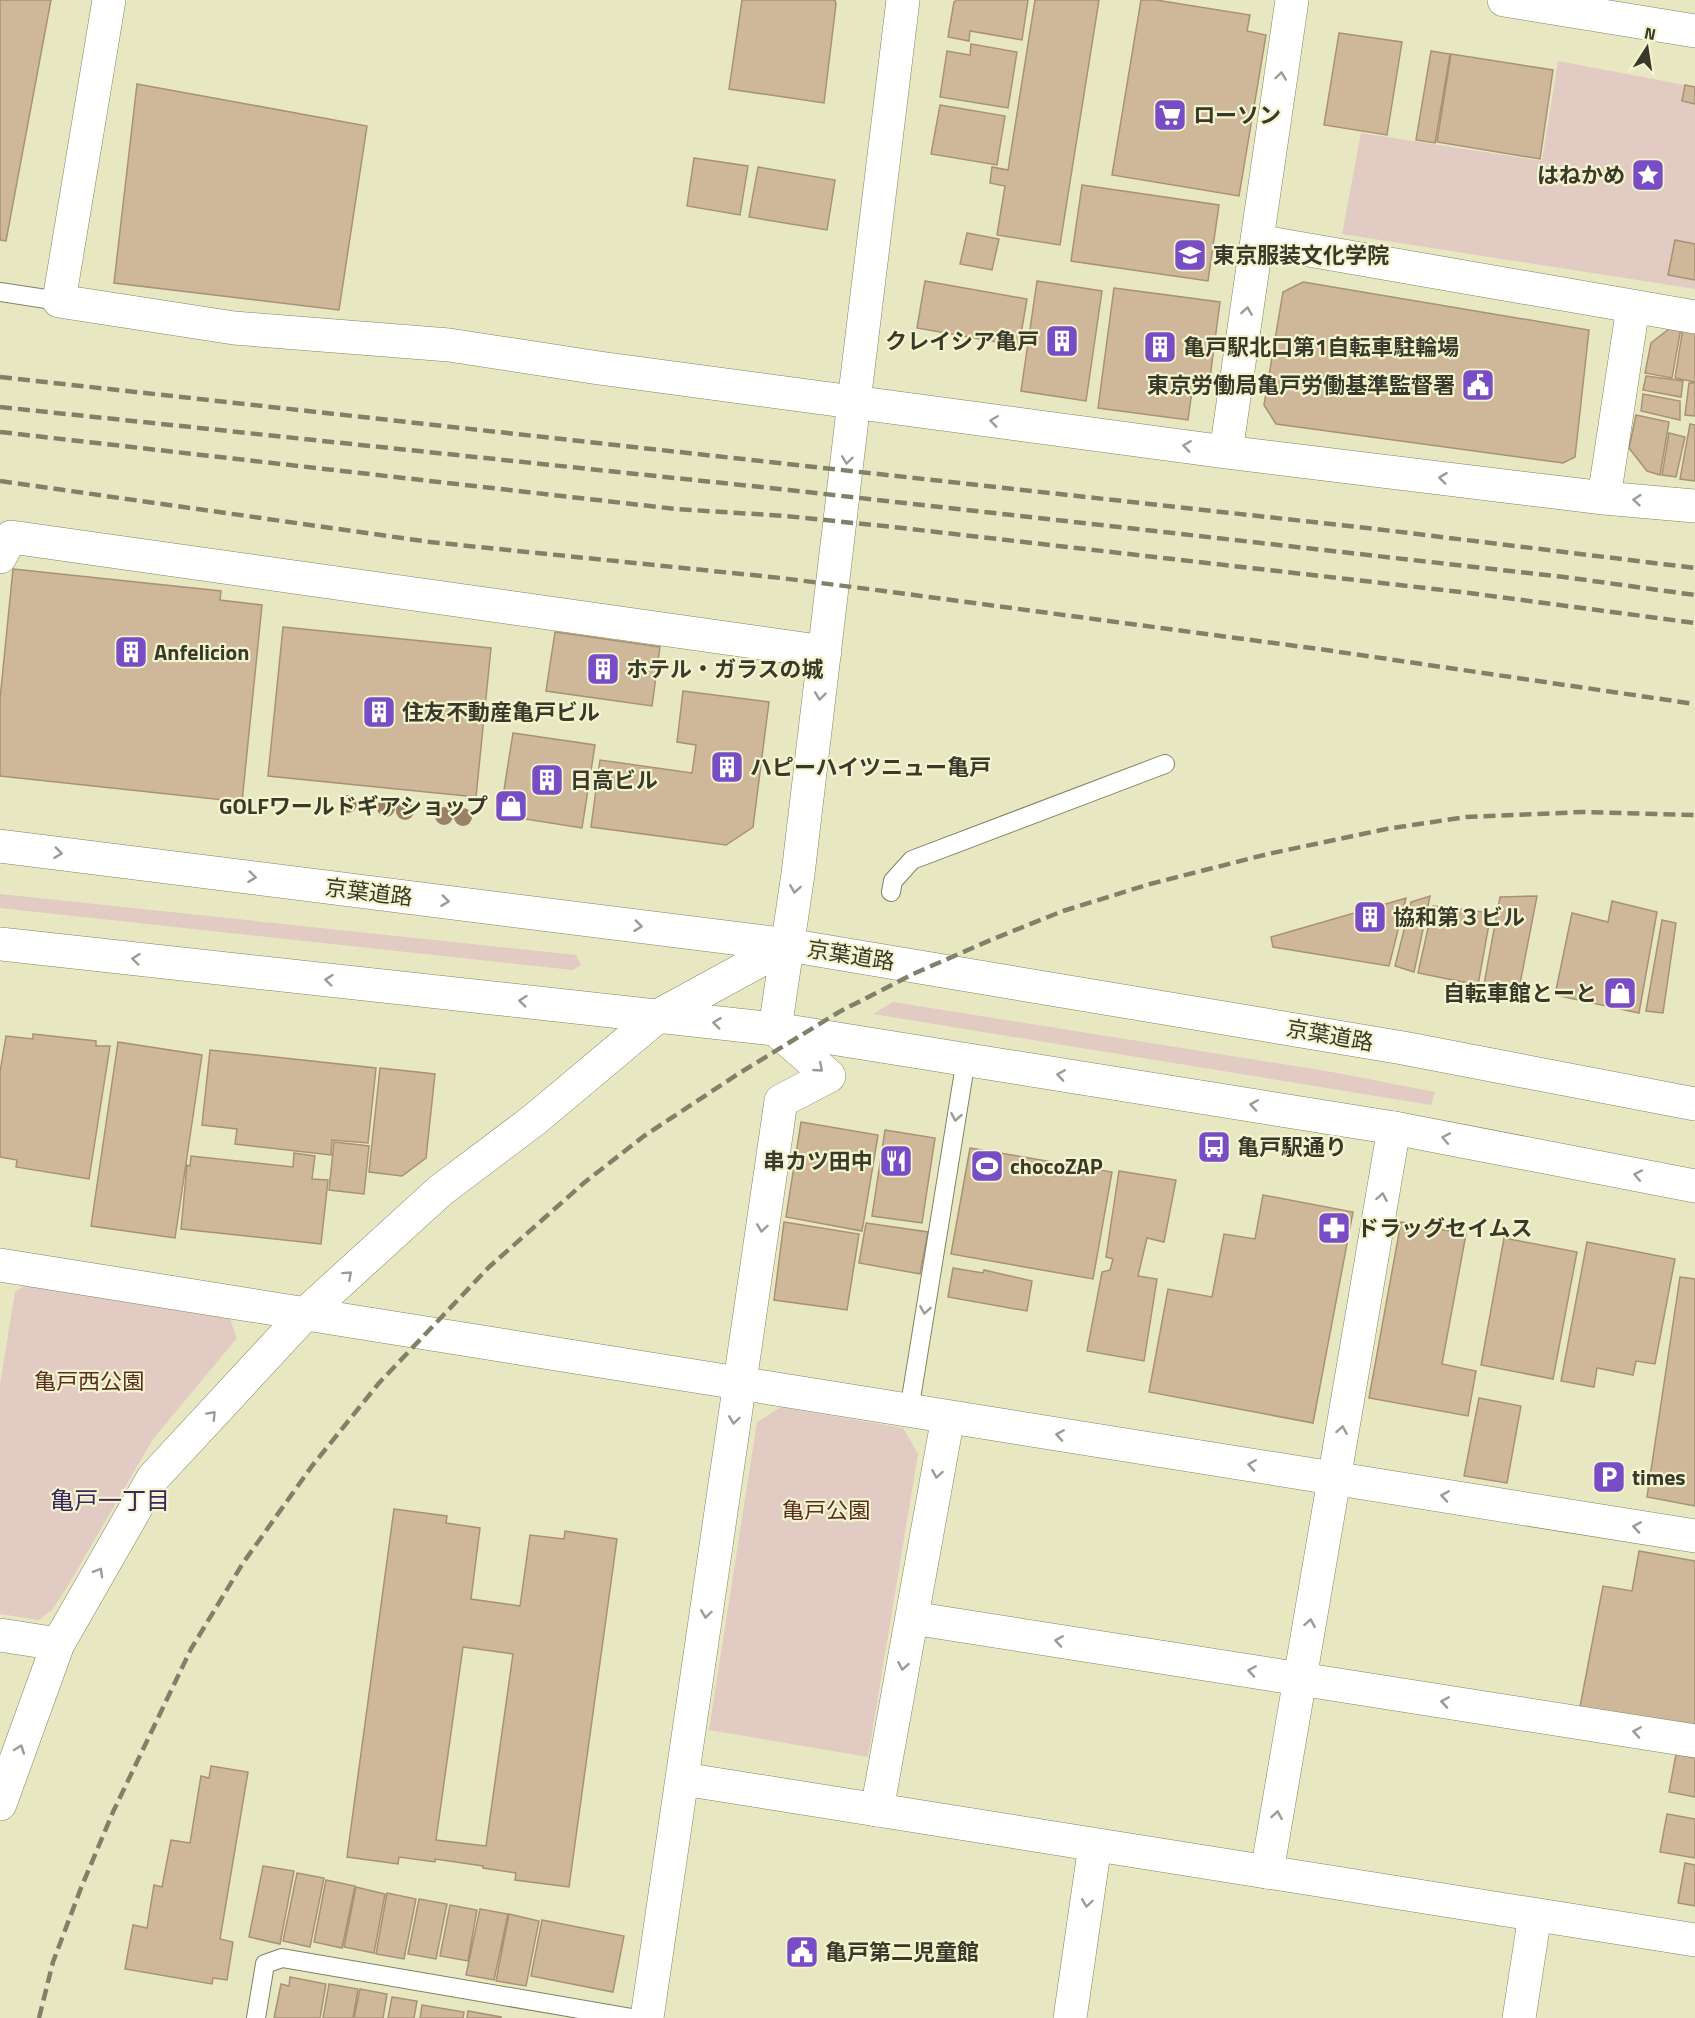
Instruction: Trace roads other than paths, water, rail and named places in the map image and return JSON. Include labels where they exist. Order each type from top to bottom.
[{"type":"main road","points":[[109,0],[59,301],[234,328],[449,345],[599,368],[1226,452],[1604,498],[1695,506]]},
{"type":"main road","points":[[775,1029],[788,945],[825,652],[903,0]]},
{"type":"main road","points":[[1226,452],[1292,0]]},
{"type":"main road","points":[[1504,0],[1695,31]]},
{"type":"main road","points":[[1257,241],[1695,317]]},
{"type":"main road","points":[[1604,498],[1633,307]]},
{"type":"main road","points":[[0,557],[10,537],[825,652]]},
{"type":"main road","name":"京葉道路","points":[[0,846],[788,945],[1403,1048],[1695,1104]]},
{"type":"main road","points":[[0,944],[775,1029],[1394,1128],[1695,1186]]},
{"type":"main road","points":[[0,1804],[58,1644],[153,1478],[305,1314],[441,1190],[534,1120],[658,1016],[788,945]]},
{"type":"main road","points":[[647,2018],[781,1101],[829,1076],[775,1029]]},
{"type":"main road","points":[[1267,1872],[1394,1128]]},
{"type":"main road","points":[[1,1270],[305,1314],[1695,1536]]},
{"type":"main road","points":[[877,1810],[948,1417]]},
{"type":"main road","points":[[912,1618],[1695,1741]]},
{"type":"main road","points":[[0,1635],[58,1644]]},
{"type":"main road","points":[[683,1779],[1695,1940]]},
{"type":"main road","points":[[1070,2018],[1095,1845]]},
{"type":"main road","points":[[1519,2018],[1535,1915]]},
{"type":"lane","points":[[0,292],[59,301]]},
{"type":"lane","points":[[891,892],[893,881],[912,860],[1166,764]]},
{"type":"lane","points":[[909,1410],[966,1059]]},
{"type":"lane","points":[[256,2018],[265,1964],[282,1958],[632,2018]]},
{"type":"railway","points":[[0,377],[1376,529],[1695,568]]},
{"type":"railway","points":[[0,407],[789,490],[1564,577],[1695,595]]},
{"type":"railway","points":[[0,432],[676,509],[786,516],[893,527],[1469,593],[1695,623]]},
{"type":"railway","points":[[0,481],[430,542],[781,578],[884,591],[1326,650],[1695,704]]},
{"type":"railway","points":[[39,2018],[53,1962],[113,1812],[191,1649],[243,1563],[312,1466],[379,1383],[489,1267],[585,1182],[644,1136],[738,1074],[839,1012],[913,974],[1063,911],[1150,884],[1268,854],[1386,829],[1466,817],[1582,812],[1695,815]]},
{"type":"place","name":"ローソン","points":[[1170,115]]},
{"type":"place","name":"はねかめ","points":[[1648,175]]},
{"type":"place","name":"東京服装文化学院","points":[[1190,255]]},
{"type":"place","name":"クレイシア亀戸","points":[[1062,341]]},
{"type":"place","name":"亀戸駅北口第1自転車駐輪場","points":[[1160,347]]},
{"type":"place","name":"東京労働局亀戸労働基準監督署","points":[[1478,385]]},
{"type":"place","name":"Anfelicion","points":[[131,652]]},
{"type":"place","name":"ホテル・ガラスの城","points":[[603,669]]},
{"type":"place","name":"住友不動産亀戸ビル","points":[[379,712]]},
{"type":"place","name":"ハピーハイツニュー亀戸","points":[[727,767]]},
{"type":"place","name":"日高ビル","points":[[547,780]]},
{"type":"place","name":"GOLFワールドギアショップ","points":[[511,806]]},
{"type":"place","name":"協和第３ビル","points":[[1370,917]]},
{"type":"place","name":"自転車館とーと","points":[[1620,993]]},
{"type":"place","name":"亀戸駅通り","points":[[1214,1147]]},
{"type":"place","name":"串カツ田中","points":[[896,1161]]},
{"type":"place","name":"chocoZAP","points":[[987,1166]]},
{"type":"place","name":"ドラッグセイムス","points":[[1334,1228]]},
{"type":"place","name":"times","points":[[1609,1477]]},
{"type":"place","name":"亀戸第二児童館","points":[[802,1952]]},
{"type":"district","name":"亀戸一丁目","points":[[110,1501]]},
{"type":"park label","name":"亀戸西公園","points":[[89,1381]]},
{"type":"park label","name":"亀戸公園","points":[[826,1510]]}]
